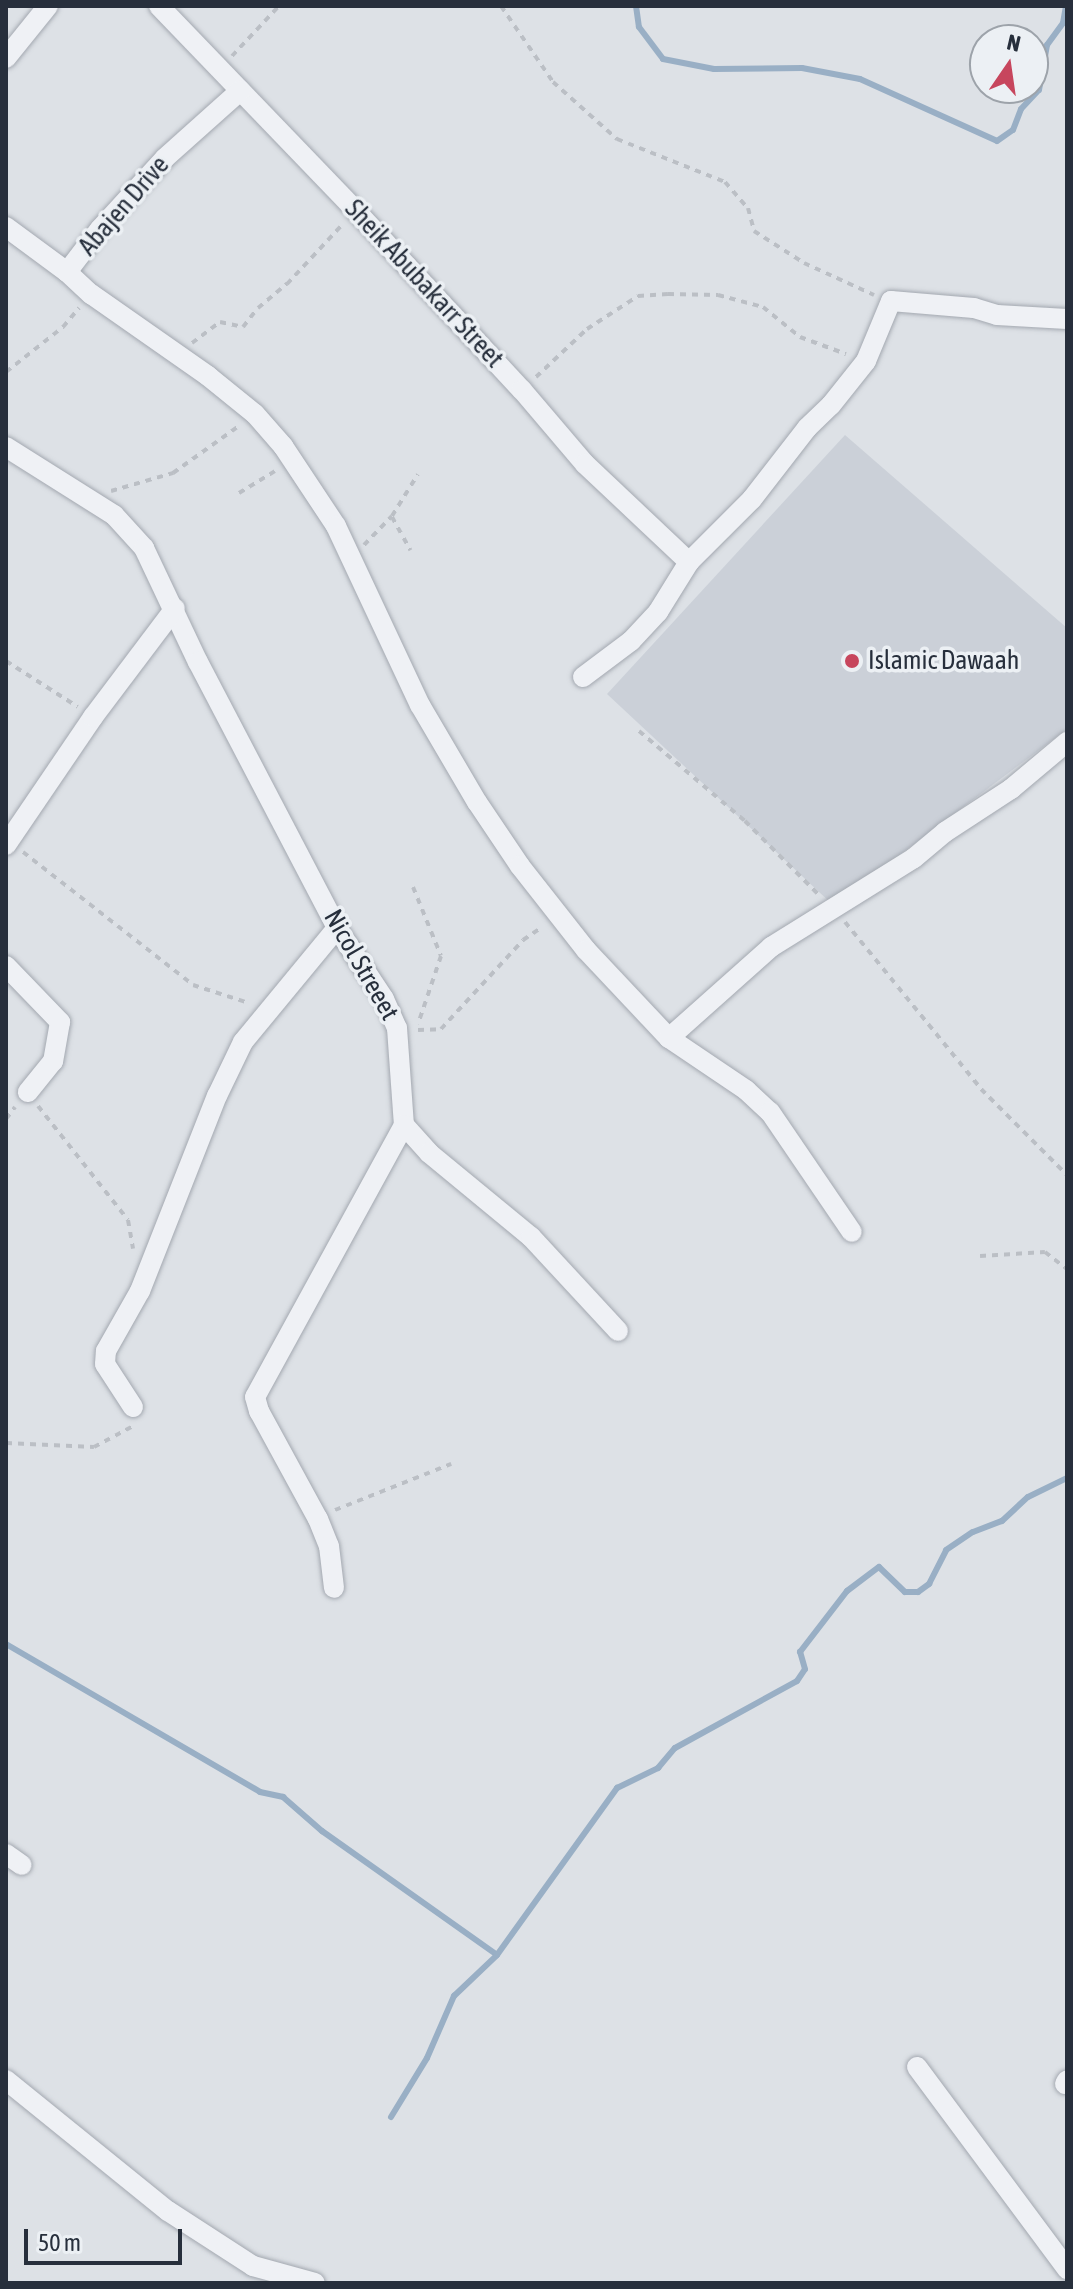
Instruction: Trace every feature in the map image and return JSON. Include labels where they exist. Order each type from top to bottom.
[{"type":"street","points":[[6,58],[48,6]]},
{"type":"street","name":"Sheik Abubakarr Street","points":[[159,6],[356,211],[522,390],[585,464],[689,562]]},
{"type":"street","name":"Abajen Drive","points":[[6,227],[67,272],[100,229],[165,158],[240,91]]},
{"type":"street","points":[[67,272],[91,294],[177,353],[255,414],[299,469],[352,556],[420,705],[477,802],[558,916],[624,993],[669,1038],[746,1090],[770,1112],[852,1232]]},
{"type":"street","points":[[583,677],[631,641],[658,612],[689,562],[752,499],[866,361],[891,301],[974,308],[997,315],[1067,319]]},
{"type":"street","name":"Nicol Streeet","points":[[6,447],[114,515],[144,548],[198,662],[337,928],[394,1015],[399,1041],[404,1125]]},
{"type":"street","points":[[7,843],[93,717],[175,608]]},
{"type":"street","points":[[669,1038],[771,947],[834,911],[1011,789],[1067,742]]},
{"type":"street","points":[[133,1407],[105,1364],[105,1357],[140,1291],[217,1096],[243,1042],[337,928]]},
{"type":"street","points":[[6,966],[60,1022],[60,1038],[53,1061],[28,1092]]},
{"type":"street","points":[[334,1588],[329,1546],[318,1519],[259,1411],[255,1397],[404,1125],[429,1153],[531,1237],[618,1331]]},
{"type":"street","points":[[917,2067],[1067,2269]]},
{"type":"street","points":[[6,2080],[168,2211],[253,2266],[315,2283]]},
{"type":"path","points":[[220,69],[279,6]]},
{"type":"path","points":[[501,6],[553,82],[617,139],[725,182],[748,208],[754,231],[804,263],[891,301]]},
{"type":"path","points":[[177,353],[220,322],[243,327],[258,308],[287,284],[356,211]]},
{"type":"path","points":[[6,372],[63,327],[91,294]]},
{"type":"path","points":[[522,390],[587,329],[638,296],[718,295],[763,307],[800,337],[866,361]]},
{"type":"path","points":[[82,493],[106,492],[173,473],[255,414]]},
{"type":"path","points":[[239,493],[274,470],[283,482]]},
{"type":"path","points":[[352,556],[392,516],[418,474]]},
{"type":"path","points":[[392,516],[410,550]]},
{"type":"path","points":[[6,661],[93,717]]},
{"type":"path","points":[[639,731],[745,821],[860,936],[981,1089],[1067,1175]]},
{"type":"path","points":[[7,843],[193,985],[270,1010]]},
{"type":"path","points":[[413,887],[441,956],[416,1030],[441,1029],[523,940],[558,916]]},
{"type":"path","points":[[28,1092],[128,1220],[140,1291]]},
{"type":"path","points":[[980,1256],[1045,1252],[1067,1269]]},
{"type":"path","points":[[6,1443],[94,1447],[133,1428],[133,1407]]},
{"type":"path","points":[[318,1519],[451,1464]]},
{"type":"shaded area","name":"Islamic Dawaah","points":[[845,435],[1067,628],[1067,729],[833,905],[607,694]]},
{"type":"waterway","points":[[636,6],[639,27],[663,59],[714,69],[802,68],[860,79],[997,141],[1013,130],[1021,109],[1039,90],[1047,45],[1063,23],[1066,6]]},
{"type":"waterway","points":[[391,2117],[427,2058],[454,1996],[497,1955],[617,1788],[658,1768],[675,1748],[797,1681],[805,1669],[800,1652],[847,1591],[879,1567],[905,1592],[918,1592],[929,1584],[946,1550],[973,1532],[1002,1521],[1028,1497],[1067,1478]]},
{"type":"waterway","points":[[6,1644],[260,1792],[283,1797],[322,1831],[497,1955]]},
{"type":"place","name":"Islamic Dawaah","points":[[852,661]]}]
